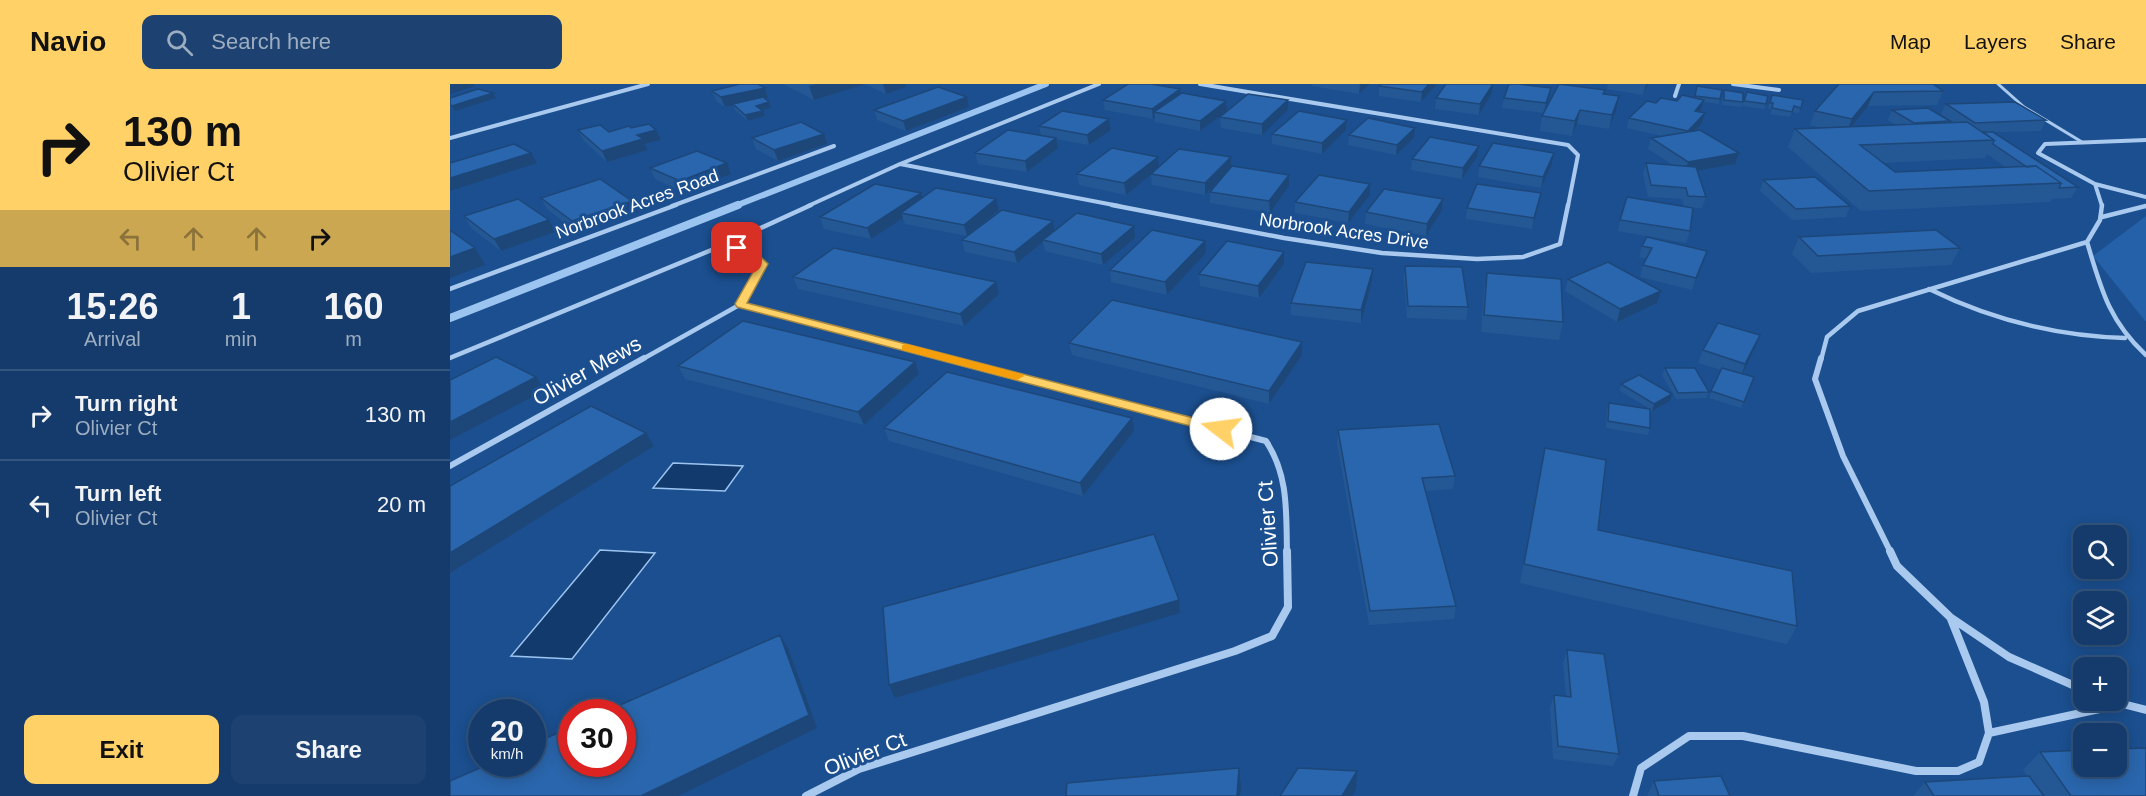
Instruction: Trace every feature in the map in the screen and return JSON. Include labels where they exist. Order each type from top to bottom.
[{"type":"street","points":[[450,138],[648,84]]},
{"type":"street","points":[[450,358],[726,244],[900,164],[1099,84]]},
{"type":"street","name":"Norbrook Acres Drive","points":[[900,164],[1284,238],[1382,253],[1477,259],[1523,257],[1560,244],[1578,155],[1568,145],[1200,84]]},
{"type":"street","points":[[1675,96],[1679,84]]},
{"type":"street","points":[[1733,84],[1779,90]]},
{"type":"street","points":[[2146,140],[2045,144],[2038,153],[2095,184],[2146,197]]},
{"type":"street","name":"Norbrook Acres Road","points":[[450,289],[834,146]]},
{"type":"street","points":[[2073,685],[2009,657],[1950,617],[1897,566],[1843,456],[1815,379],[1827,337],[1858,311],[2087,242],[2102,217],[2104,202],[2095,184]]},
{"type":"street","points":[[2102,217],[2146,206]]},
{"type":"street","points":[[2087,242],[2110,317],[2126,338],[2146,355]]},
{"type":"street","points":[[726,244],[749,252],[762,264],[741,304]]},
{"type":"street","points":[[1929,289],[1983,315],[2089,338],[2126,338]]},
{"type":"street","name":"Olivier Mews","points":[[450,466],[741,304]]},
{"type":"street","name":"Olivier Ct","points":[[741,304],[1266,441],[1278,459],[1285,484],[1288,607],[1272,636],[1234,651],[859,770],[806,796]]},
{"type":"street","points":[[1634,796],[1641,768],[1689,736],[1743,736],[1916,771],[1958,771],[1979,762],[1989,733],[1984,702],[1950,617]]},
{"type":"street","points":[[2127,707],[2146,711]]},
{"type":"street","points":[[1989,733],[2090,711]]},
{"type":"lane","points":[[1998,84],[2024,107],[2082,141]]},
{"type":"shaded area","points":[[2146,216],[2146,322],[2093,256]]},
{"type":"shaded area","points":[[673,463],[743,466],[725,491],[653,488]]},
{"type":"shaded area","points":[[600,550],[655,553],[572,659],[511,656]]},
{"type":"building","points":[[740,84],[758,84],[765,88],[721,97],[712,91]]},
{"type":"building","points":[[1128,84],[1151,84],[1180,89],[1152,109],[1103,100]]},
{"type":"building","points":[[1381,84],[1429,84],[1422,92],[1379,86]]},
{"type":"building","points":[[1446,84],[1493,84],[1480,104],[1436,98]]},
{"type":"building","points":[[1509,84],[1551,88],[1546,103],[1504,98]]},
{"type":"building","points":[[1559,84],[1605,90],[1603,94],[1619,96],[1612,115],[1580,110],[1575,121],[1542,116]]},
{"type":"building","points":[[1839,84],[1933,84],[1943,91],[1874,92],[1852,119],[1815,111]]},
{"type":"building","points":[[1697,86],[1722,90],[1720,99],[1695,96]]},
{"type":"building","points":[[938,87],[967,97],[903,121],[874,110]]},
{"type":"building","points":[[478,89],[493,93],[452,106],[450,104],[450,98]]},
{"type":"building","points":[[1724,90],[1743,93],[1743,102],[1724,100]]},
{"type":"building","points":[[1747,92],[1768,96],[1766,104],[1744,101]]},
{"type":"building","points":[[1182,93],[1226,101],[1200,121],[1154,112]]},
{"type":"building","points":[[1248,94],[1288,100],[1262,124],[1220,117]]},
{"type":"building","points":[[1682,95],[1704,100],[1695,111],[1705,113],[1688,131],[1629,118],[1647,101],[1656,103],[1661,98],[1677,101]]},
{"type":"building","points":[[1772,95],[1803,100],[1801,108],[1794,106],[1792,112],[1772,108],[1773,103],[1770,103]]},
{"type":"building","points":[[763,97],[769,102],[756,106],[763,111],[745,115],[733,104]]},
{"type":"building","points":[[2015,102],[2046,120],[1975,123],[1946,104]]},
{"type":"building","points":[[1928,108],[1950,121],[1914,123],[1892,110]]},
{"type":"building","points":[[1062,111],[1109,119],[1087,135],[1039,126]]},
{"type":"building","points":[[1299,111],[1347,120],[1322,143],[1272,134]]},
{"type":"building","points":[[1368,118],[1415,128],[1397,145],[1349,135]]},
{"type":"building","points":[[801,122],[824,134],[774,150],[752,138]]},
{"type":"building","points":[[1967,122],[1994,140],[1860,145],[1895,172],[2036,166],[2061,183],[1869,191],[1795,129]]},
{"type":"building","points":[[649,124],[656,130],[637,135],[643,139],[602,151],[578,130],[600,125],[609,132],[629,126],[631,128]]},
{"type":"building","points":[[1008,130],[1056,138],[1025,161],[975,153]]},
{"type":"building","points":[[1700,130],[1739,153],[1688,162],[1651,138]]},
{"type":"building","points":[[1983,132],[1993,132],[2078,187],[2059,188],[2061,183],[2036,166],[2027,167],[1993,144],[1994,140]]},
{"type":"building","points":[[1430,137],[1479,146],[1463,168],[1412,159]]},
{"type":"building","points":[[1493,143],[1554,153],[1543,177],[1479,166]]},
{"type":"building","points":[[514,144],[531,153],[450,178],[450,163]]},
{"type":"building","points":[[1112,148],[1158,157],[1124,183],[1077,174]]},
{"type":"building","points":[[1179,149],[1231,157],[1205,183],[1151,174]]},
{"type":"building","points":[[697,151],[727,163],[680,181],[650,168]]},
{"type":"building","points":[[1646,163],[1696,167],[1706,197],[1688,196],[1686,188],[1651,185]]},
{"type":"building","points":[[1232,166],[1289,175],[1269,201],[1210,192]]},
{"type":"building","points":[[1319,175],[1370,184],[1349,212],[1295,202]]},
{"type":"building","points":[[1815,177],[1850,206],[1796,209],[1763,180]]},
{"type":"building","points":[[600,179],[632,201],[572,221],[541,198]]},
{"type":"building","points":[[875,184],[921,193],[867,228],[820,217]]},
{"type":"building","points":[[1477,184],[1541,193],[1534,218],[1467,208]]},
{"type":"building","points":[[936,188],[996,199],[964,225],[901,213]]},
{"type":"building","points":[[1384,189],[1443,199],[1427,224],[1366,212]]},
{"type":"building","points":[[1627,197],[1693,208],[1690,231],[1620,220]]},
{"type":"building","points":[[518,199],[549,220],[494,239],[464,216]]},
{"type":"building","points":[[1002,210],[1053,221],[1014,252],[962,240]]},
{"type":"building","points":[[1077,213],[1134,226],[1101,254],[1043,240]]},
{"type":"building","points":[[450,230],[475,248],[450,257]]},
{"type":"building","points":[[1152,230],[1205,241],[1165,282],[1110,270]]},
{"type":"building","points":[[1936,230],[1960,248],[1818,256],[1799,237]]},
{"type":"building","points":[[1647,237],[1707,251],[1696,278],[1643,265],[1652,248],[1642,246]]},
{"type":"building","points":[[1227,241],[1284,252],[1258,286],[1199,274]]},
{"type":"building","points":[[834,248],[996,282],[960,314],[793,277]]},
{"type":"building","points":[[1306,262],[1373,269],[1361,310],[1291,303]]},
{"type":"building","points":[[1608,262],[1661,291],[1620,309],[1568,279]]},
{"type":"building","points":[[1405,266],[1462,267],[1468,307],[1408,306]]},
{"type":"building","points":[[1487,273],[1561,279],[1563,322],[1484,315]]},
{"type":"building","points":[[1112,300],[1302,342],[1269,391],[1069,343]]},
{"type":"building","points":[[743,321],[915,362],[858,412],[678,366]]},
{"type":"building","points":[[1718,323],[1760,335],[1745,364],[1703,350]]},
{"type":"building","points":[[496,357],[536,377],[450,422],[450,380]]},
{"type":"building","points":[[1665,368],[1695,368],[1709,392],[1678,393]]},
{"type":"building","points":[[1722,368],[1754,377],[1744,402],[1711,391]]},
{"type":"building","points":[[947,372],[1132,418],[1080,483],[884,428]]},
{"type":"building","points":[[1639,375],[1672,394],[1654,404],[1621,384]]},
{"type":"building","points":[[1609,403],[1650,409],[1650,428],[1608,421]]},
{"type":"building","points":[[591,406],[646,433],[450,553],[450,486]]},
{"type":"building","points":[[1439,424],[1455,476],[1422,478],[1456,606],[1370,611],[1338,430]]},
{"type":"building","points":[[1545,448],[1606,460],[1598,530],[1792,571],[1797,626],[1524,564]]},
{"type":"building","points":[[1154,534],[1179,600],[889,685],[883,607]]},
{"type":"building","points":[[780,635],[809,715],[641,796],[450,796],[450,781],[468,773],[468,777],[546,777],[546,738],[558,733],[558,777],[636,777],[636,699],[634,699]]},
{"type":"building","points":[[1567,650],[1604,654],[1619,754],[1558,746],[1554,695],[1571,697]]},
{"type":"building","points":[[2146,748],[2146,796],[2071,796],[2040,752],[2073,750],[2073,777],[2127,777],[2127,749]]},
{"type":"building","points":[[1239,768],[1237,796],[1066,796],[1067,783]]},
{"type":"building","points":[[1298,768],[1357,771],[1342,796],[1280,796]]},
{"type":"building","points":[[1721,776],[1730,796],[1659,796],[1654,781]]},
{"type":"building","points":[[2029,776],[2044,796],[1934,796],[1925,782]]},
{"type":"waterway","points":[[735,206],[1046,84]]},
{"type":"waterway","points":[[450,318],[738,205]]},
{"type":"slow traffic","points":[[907,348],[1017,376]]},
{"type":"route","points":[[737,248],[749,252],[762,264],[741,304],[1221,429]]}]
